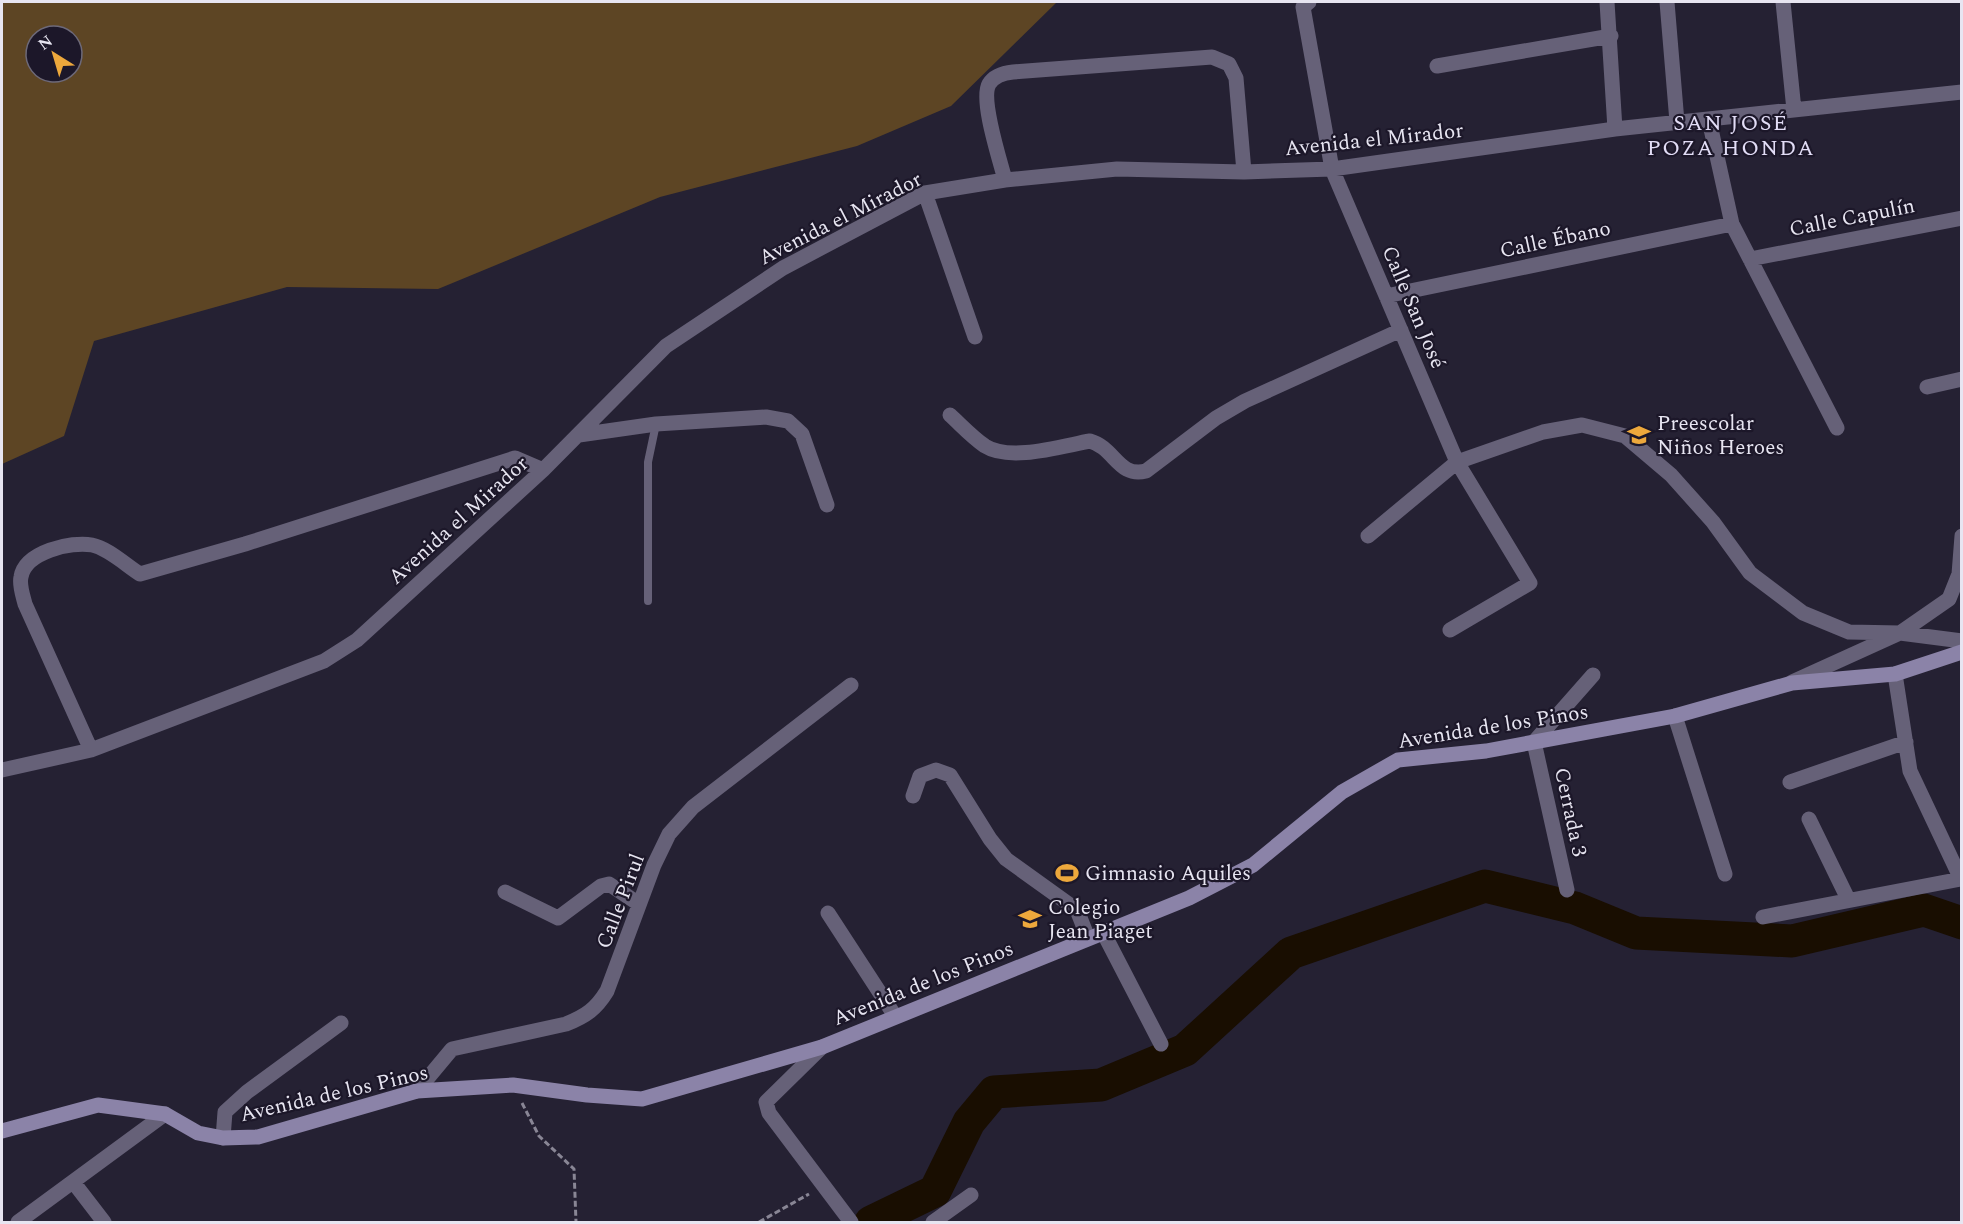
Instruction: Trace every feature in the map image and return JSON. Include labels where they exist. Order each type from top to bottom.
[{"type":"street","points":[[1607,2],[1611,36],[1615,129]]},
{"type":"street","points":[[1667,2],[1677,122]]},
{"type":"street","points":[[1783,2],[1794,110]]},
{"type":"street","name":"Calle San José","points":[[1306,4],[1332,169],[1457,462],[1530,583],[1450,630]]},
{"type":"street","points":[[1437,66],[1611,36]]},
{"type":"street","points":[[1005,180],[986,101],[987,86],[995,77],[1013,72],[1212,57],[1229,64],[1236,78],[1244,172]]},
{"type":"street","name":"Avenida el Mirador","points":[[2,770],[91,750],[332,656],[357,640],[543,470],[666,346],[783,268],[925,193],[1005,180],[1117,169],[1244,172],[1332,169],[1615,129],[1962,92]]},
{"type":"street","points":[[1709,120],[1732,224],[1837,428]]},
{"type":"street","points":[[925,193],[975,336]]},
{"type":"street","name":"Calle Capulín","points":[[1750,259],[1962,218]]},
{"type":"street","name":"Calle Ébano","points":[[1386,296],[1732,224]]},
{"type":"street","points":[[950,415],[986,446],[1000,452],[1015,453],[1090,441],[1099,444],[1127,471],[1134,474],[1146,471],[1216,418],[1245,401],[1401,330]]},
{"type":"street","points":[[1927,387],[1962,379]]},
{"type":"street","points":[[579,435],[656,424],[766,417],[788,421],[802,434],[827,506]]},
{"type":"street","points":[[1368,536],[1457,462],[1543,432],[1582,425],[1625,436],[1671,475],[1713,522],[1750,573],[1803,613],[1849,632],[1900,633],[1962,641]]},
{"type":"street","points":[[91,750],[25,604],[20,578],[25,566],[34,558],[74,544],[95,545],[140,574],[246,544],[515,458],[543,470]]},
{"type":"street","points":[[1792,683],[1900,633],[1949,599],[1959,574],[1962,536]]},
{"type":"street","name":"Avenida de los Pinos","points":[[2,1131],[98,1105],[165,1114],[198,1133],[223,1138],[258,1137],[417,1090],[513,1085],[587,1095],[642,1099],[822,1047],[1189,897],[1254,865],[1342,792],[1398,760],[1486,751],[1675,716],[1792,683],[1895,675],[1962,652]]},
{"type":"street","points":[[1534,742],[1593,675]]},
{"type":"street","points":[[1763,917],[1848,899],[1894,894],[1961,879],[1910,771],[1895,675]]},
{"type":"street","name":"Calle Pirul","points":[[417,1090],[452,1049],[566,1024],[584,1017],[598,1007],[631,933],[639,904],[669,834],[693,807],[851,685]]},
{"type":"street","points":[[1675,716],[1725,874]]},
{"type":"street","name":"Cerrada 3","points":[[1534,742],[1567,890]]},
{"type":"street","points":[[1790,782],[1906,742]]},
{"type":"street","points":[[913,796],[920,776],[936,770],[950,776],[990,839],[1006,859],[1077,910],[1088,938]]},
{"type":"street","points":[[1809,819],[1848,899]]},
{"type":"street","points":[[505,892],[558,918],[601,885],[609,884],[639,904]]},
{"type":"street","points":[[828,913],[895,1016]]},
{"type":"street","points":[[1103,932],[1161,1044]]},
{"type":"street","points":[[223,1138],[225,1112],[248,1092],[341,1023]]},
{"type":"street","points":[[822,1047],[766,1101],[769,1113],[851,1222]]},
{"type":"street","points":[[18,1222],[165,1114]]},
{"type":"street","points":[[74,1183],[104,1222]]},
{"type":"street","points":[[933,1222],[971,1195]]},
{"type":"lane","points":[[648,601],[648,462],[656,424]]},
{"type":"path","points":[[513,1085],[539,1136],[574,1169],[576,1222]]},
{"type":"path","points":[[759,1222],[824,1185]]},
{"type":"shaded area","points":[[2,2],[1057,2],[951,106],[857,146],[660,197],[438,289],[287,287],[94,341],[64,436],[2,464]]},
{"type":"waterway","points":[[871,1222],[935,1191],[969,1122],[994,1092],[1101,1085],[1185,1050],[1291,953],[1485,886],[1575,908],[1636,933],[1792,941],[1924,910],[1962,923]]},
{"type":"place","name":"Preescolar Niños Heroes","points":[[1639,435]]},
{"type":"place","name":"Gimnasio Aquiles","points":[[1067,873]]},
{"type":"place","name":"Colegio Jean Piaget","points":[[1030,919]]},
{"type":"district","name":"SAN JOSÉ POZA HONDA","points":[[1731,134]]}]
